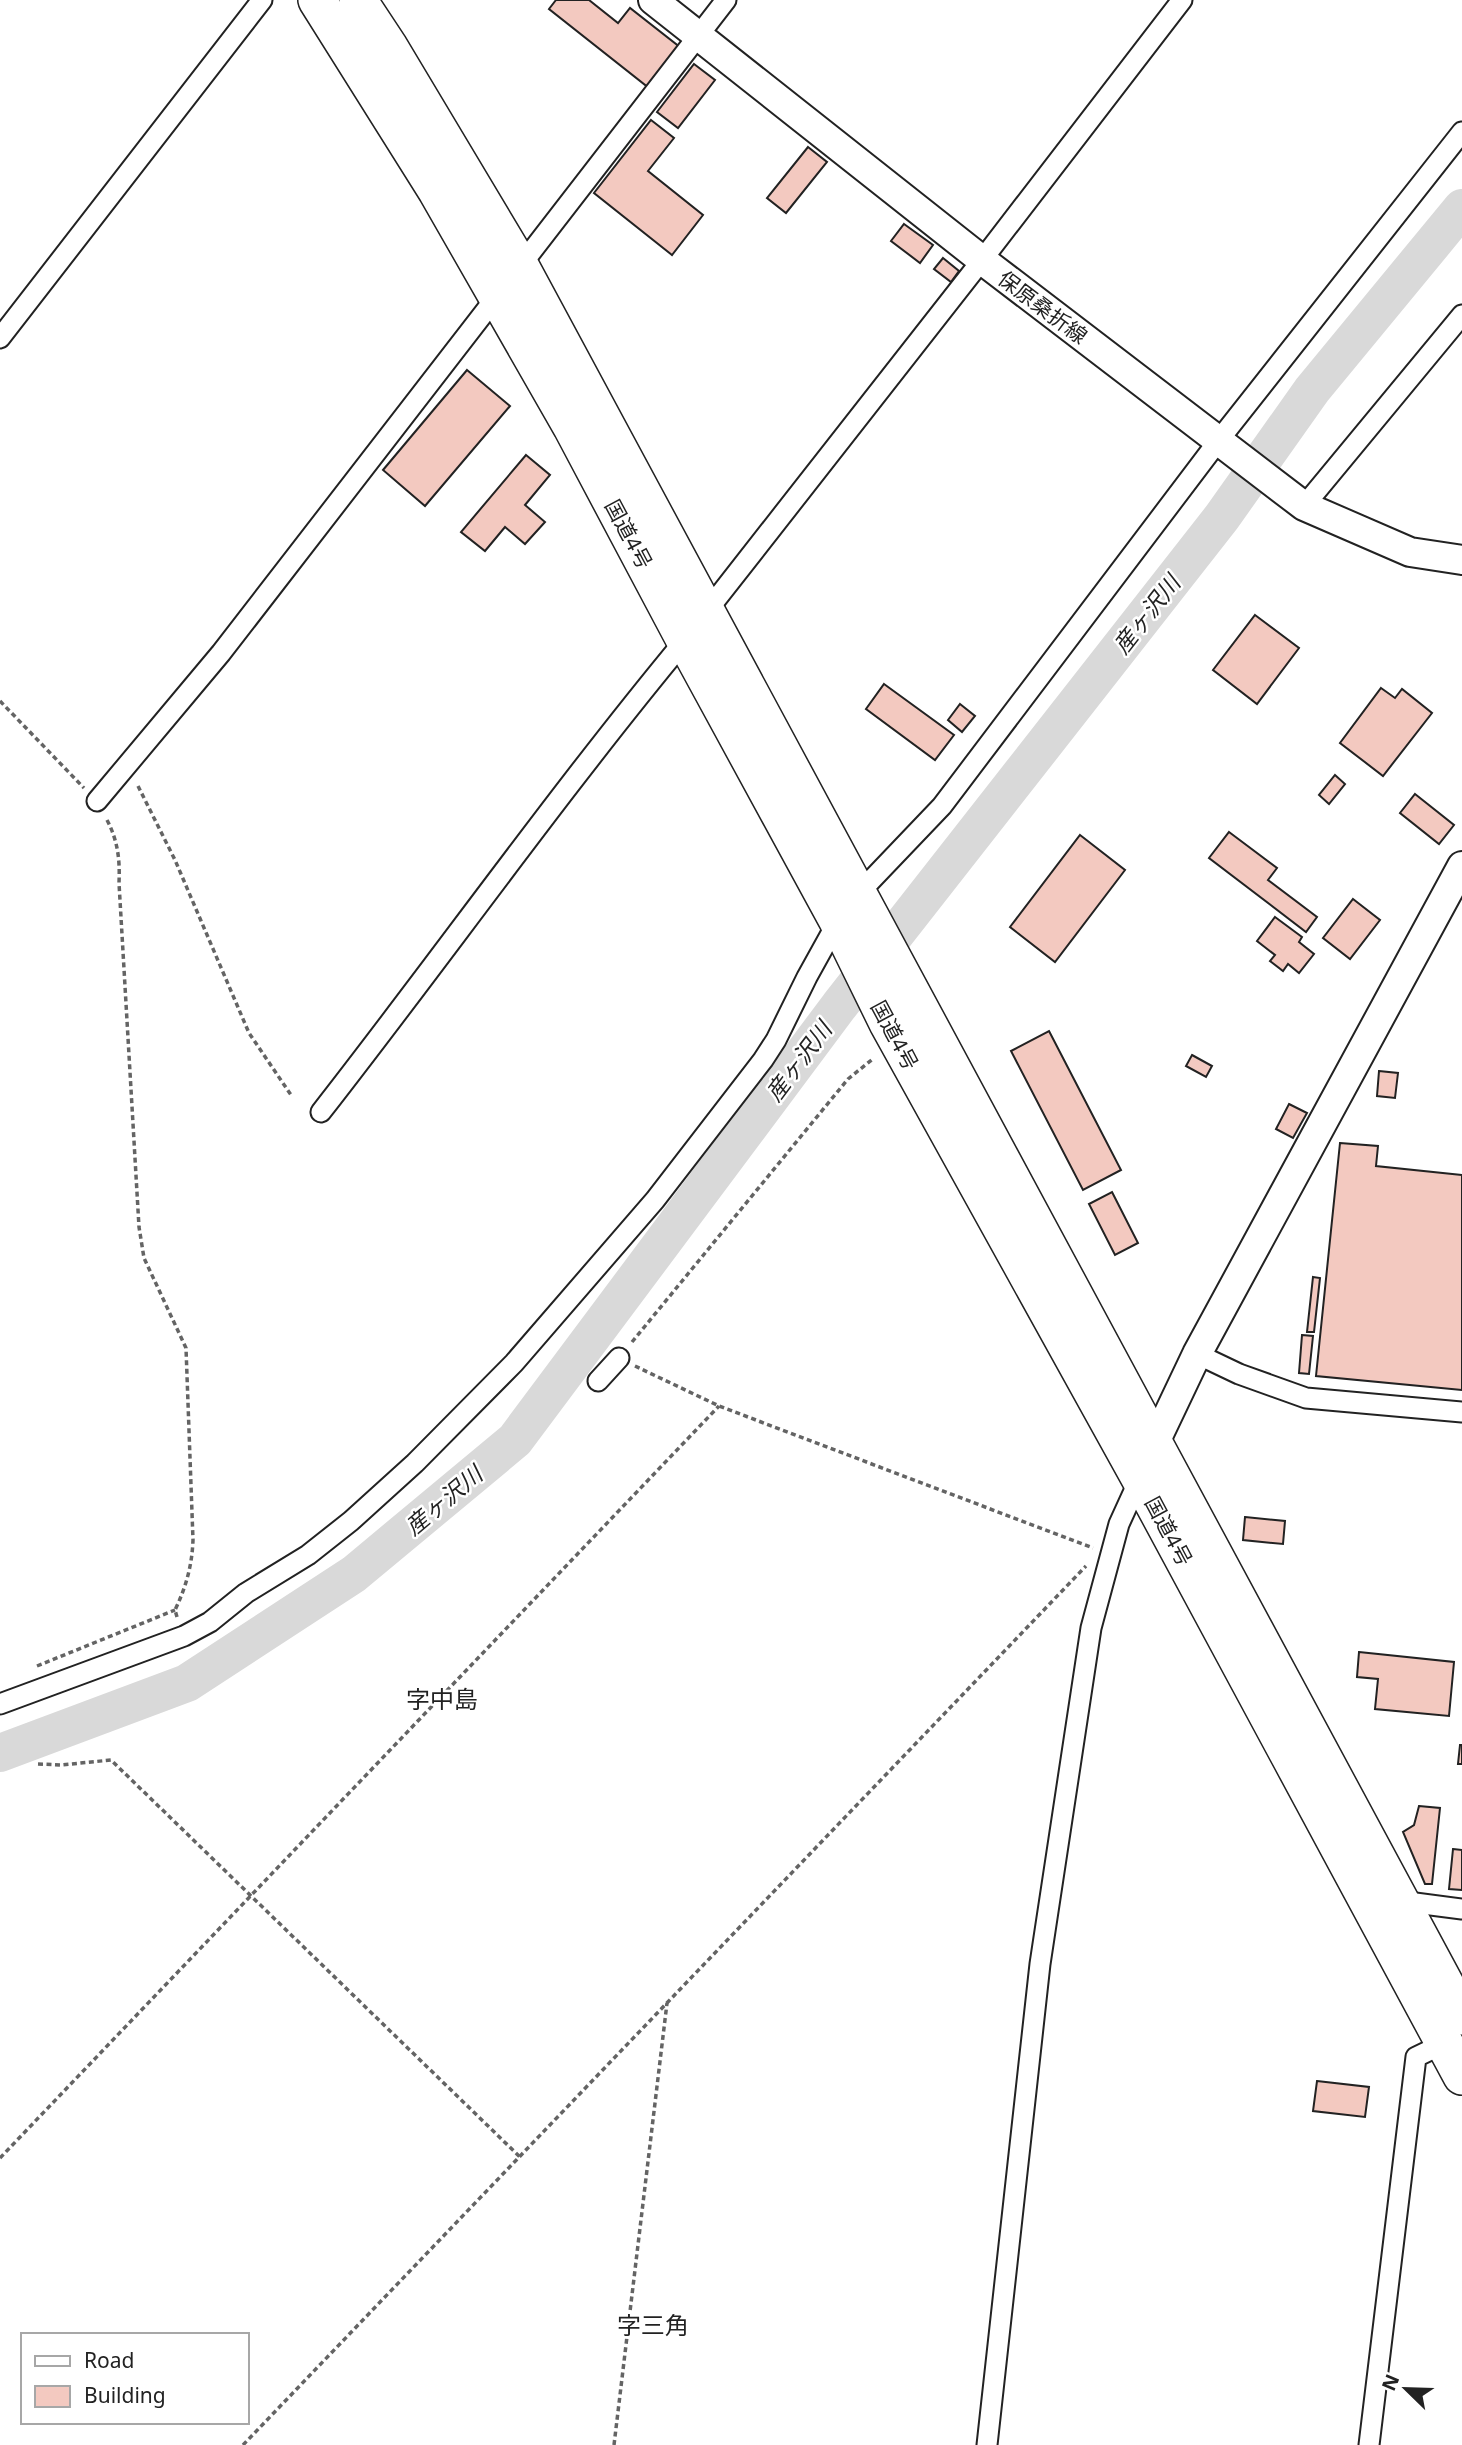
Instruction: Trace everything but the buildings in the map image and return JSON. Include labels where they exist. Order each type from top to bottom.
[{"type":"highway","name":"国道4号","points":[[317,0],[411,149],[497,295],[572,428],[685,640],[851,914],[911,992],[1400,1901],[1453,2029],[1462,2076]]},
{"type":"highway","name":"国道4号","points":[[358,0],[520,266],[707,611],[851,914],[892,1031],[1140,1478],[1453,2029]]},
{"type":"main road","name":"保原桑折線","points":[[653,0],[982,260],[1304,506],[1410,552],[1462,560]]},
{"type":"main road","points":[[1140,1478],[1197,1354],[1462,866]]},
{"type":"street","points":[[0,338],[262,0]]},
{"type":"street","points":[[97,801],[221,653],[726,0]]},
{"type":"street","points":[[707,611],[1182,0]]},
{"type":"street","points":[[0,1704],[184,1636],[210,1622],[246,1593],[308,1555],[351,1521],[415,1463],[514,1363],[655,1200],[763,1060],[776,1040],[807,977],[851,914],[942,806],[1462,132]]},
{"type":"street","points":[[1304,506],[1462,315]]},
{"type":"street","points":[[321,1112],[391,1023],[504,869],[685,640]]},
{"type":"street","points":[[1197,1354],[1238,1374],[1307,1398],[1462,1412]]},
{"type":"street","points":[[598,1381],[619,1359]]},
{"type":"street","points":[[986,2445],[1040,1964],[1091,1628],[1119,1524],[1140,1478]]},
{"type":"street","points":[[1400,1901],[1462,1909]]},
{"type":"street","points":[[1369,2445],[1416,2057],[1453,2029]]},
{"type":"path","points":[[0,701],[97,801],[113,831],[120,857],[119,884],[139,1227],[144,1258],[186,1348],[193,1540],[192,1564],[184,1593],[175,1610],[26,1671]]},
{"type":"path","points":[[127,765],[175,860],[249,1033],[291,1095]]},
{"type":"path","points":[[892,1031],[848,1079],[619,1359],[719,1406],[1110,1554]]},
{"type":"path","points":[[0,2158],[719,1406]]},
{"type":"path","points":[[243,2445],[1085,1567],[1110,1554]]},
{"type":"path","points":[[175,1610],[184,1636]]},
{"type":"path","points":[[38,1764],[61,1765],[111,1760],[520,2157]]},
{"type":"path","points":[[614,2445],[667,2003]]},
{"type":"waterway","name":"産ヶ沢川","points":[[0,1753],[187,1683],[354,1574],[515,1440],[839,1006],[1222,517],[1312,390],[1462,208]]},
{"type":"district","name":"字中島","points":[[442,1698]]},
{"type":"district","name":"字三角","points":[[653,2324]]}]
